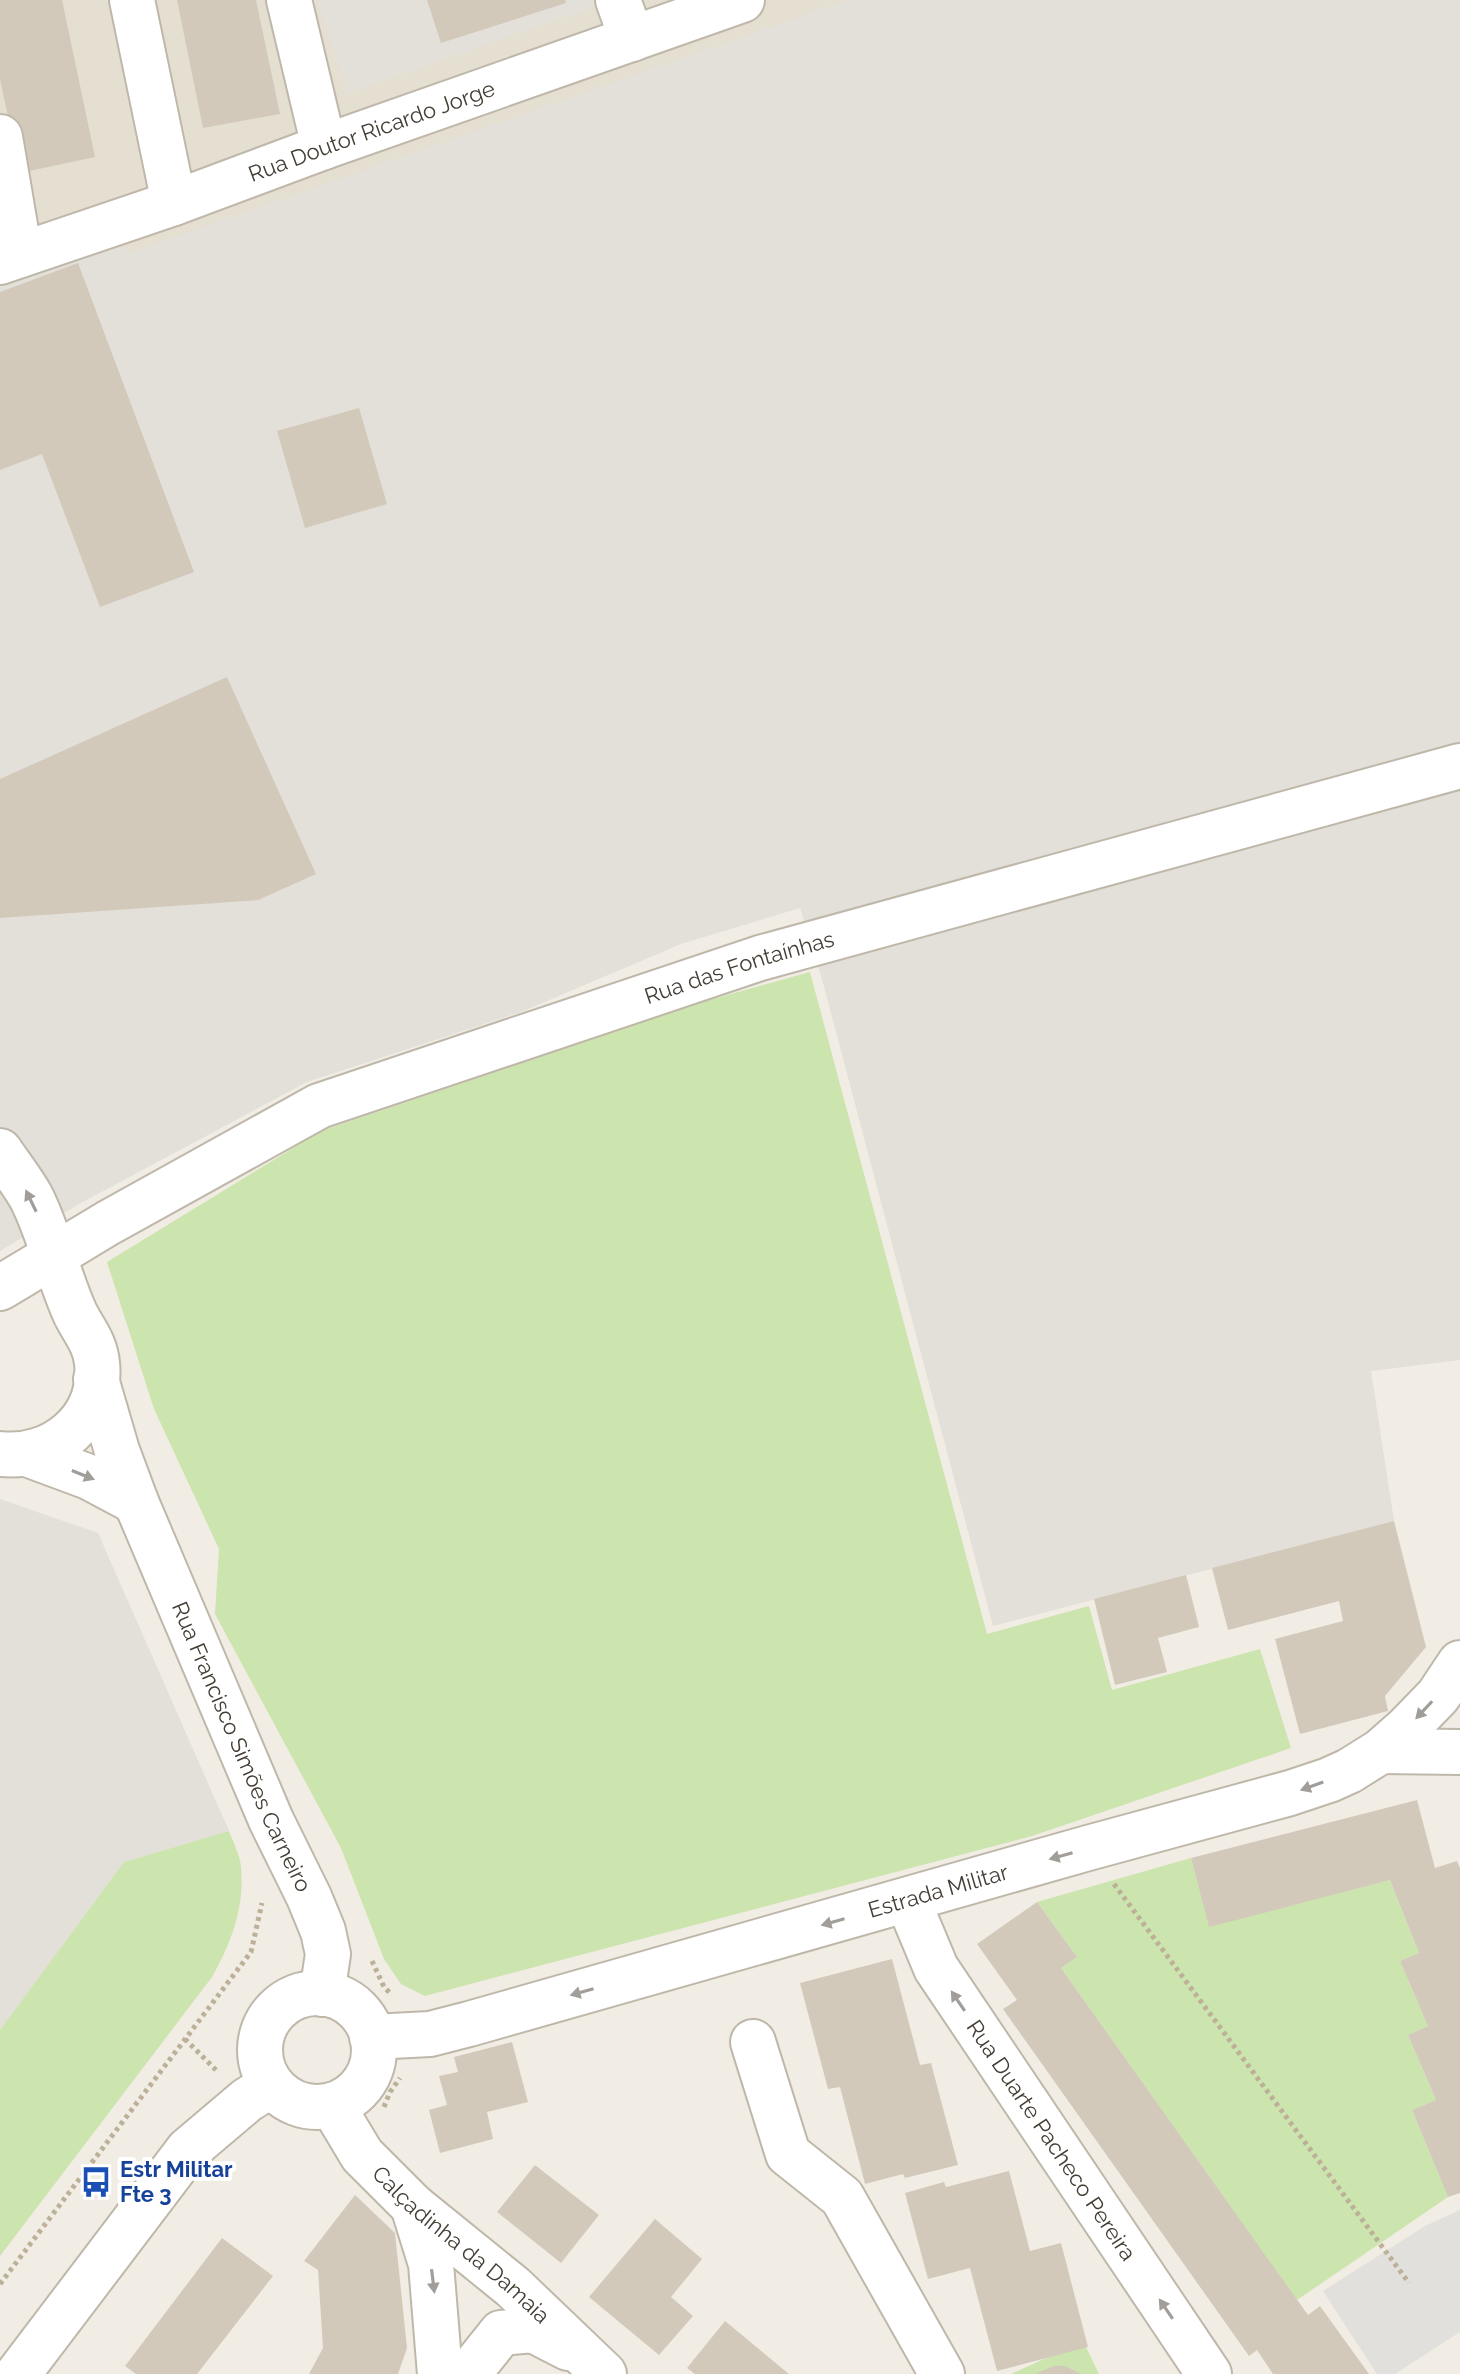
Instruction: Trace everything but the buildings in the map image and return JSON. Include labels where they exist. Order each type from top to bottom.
[{"type":"street","points":[[132,0],[174,203]]},
{"type":"street","points":[[289,0],[324,147]]},
{"type":"street","name":"Rua Doutor Ricardo Jorge","points":[[10,259],[324,147],[625,19],[742,0]]},
{"type":"street","points":[[0,137],[10,259]]},
{"type":"street","name":"Rua das Fontaínhas","points":[[0,1288],[108,1223],[319,1106],[760,958],[1460,766]]},
{"type":"street","points":[[0,1151],[31,1198],[76,1315],[91,1337],[97,1363],[96,1391],[86,1415],[68,1436],[45,1450],[14,1454]]},
{"type":"street","points":[[0,1288],[28,1288],[50,1296],[76,1315]]},
{"type":"street","name":"Rua Francisco Simões Carneiro","points":[[96,1379],[136,1502],[271,1820],[323,1931],[328,1954],[322,1994]]},
{"type":"street","points":[[14,1454],[89,1477],[136,1502]]},
{"type":"street","name":"Estrada Militar","points":[[372,2037],[430,2034],[469,2024],[1290,1793],[1349,1771],[1381,1751],[1438,1696],[1460,1663]]},
{"type":"street","points":[[1381,1751],[1460,1752]]},
{"type":"street","name":"Rua Duarte Pacheco Pereira","points":[[908,1901],[936,1968],[1209,2374]]},
{"type":"street","points":[[305,1995],[336,1996],[359,2012],[372,2037],[374,2054],[370,2072],[354,2092],[332,2105],[315,2107],[284,2097],[271,2085],[263,2071],[261,2038],[267,2023],[290,2000],[305,1995]]},
{"type":"street","points":[[753,2042],[788,2154],[842,2197],[942,2374]]},
{"type":"street","points":[[18,2374],[188,2150],[247,2100],[271,2085]]},
{"type":"street","name":"Calçadinha da Damaia","points":[[332,2105],[362,2155],[413,2206],[513,2287],[593,2364]]},
{"type":"street","points":[[413,2206],[431,2264],[440,2374]]},
{"type":"street","points":[[473,2374],[477,2363],[501,2333],[533,2330],[593,2364]]},
{"type":"path","points":[[1088,1848],[1409,2283]]},
{"type":"path","points":[[0,2284],[251,1952],[263,1900]]},
{"type":"path","points":[[185,2039],[216,2070]]},
{"type":"path","points":[[383,2114],[390,2092],[399,2079],[408,2073]]},
{"type":"shaded area","points":[[0,0],[1031,0],[150,316],[0,263]]},
{"type":"shaded area","points":[[317,0],[613,0],[348,93]]},
{"type":"shaded area","points":[[848,0],[1460,0],[1460,1360],[1371,1371],[1394,1521],[993,1626],[822,979],[800,908],[681,944],[521,1012],[307,1082],[79,1204],[0,1251],[0,286],[123,243],[129,253]]},
{"type":"shaded area","points":[[0,1499],[98,1533],[229,1831],[124,1862],[0,2030]]},
{"type":"shaded area","points":[[1460,2210],[1460,2332],[1395,2374],[1377,2374],[1323,2291],[1425,2226]]},
{"type":"green space","points":[[810,972],[987,1634],[1089,1606],[1112,1690],[1260,1649],[1291,1748],[1032,1836],[425,1996],[401,1984],[384,1959],[341,1848],[215,1614],[219,1549],[154,1409],[107,1262],[321,1131],[702,1002]]},
{"type":"green space","points":[[229,1831],[240,1862],[241,1896],[231,1938],[212,1977],[0,2256],[0,2030],[124,1862]]},
{"type":"green space","points":[[1191,1858],[1209,1926],[1390,1880],[1419,1953],[1400,1961],[1428,2026],[1408,2035],[1436,2100],[1412,2110],[1448,2197],[1297,2300],[1061,1968],[1077,1957],[1037,1902]]},
{"type":"green space","points":[[1083,2341],[1099,2374],[1011,2374]]},
{"type":"place","name":"Estr Militar Fte 3","points":[[96,2182]]}]
